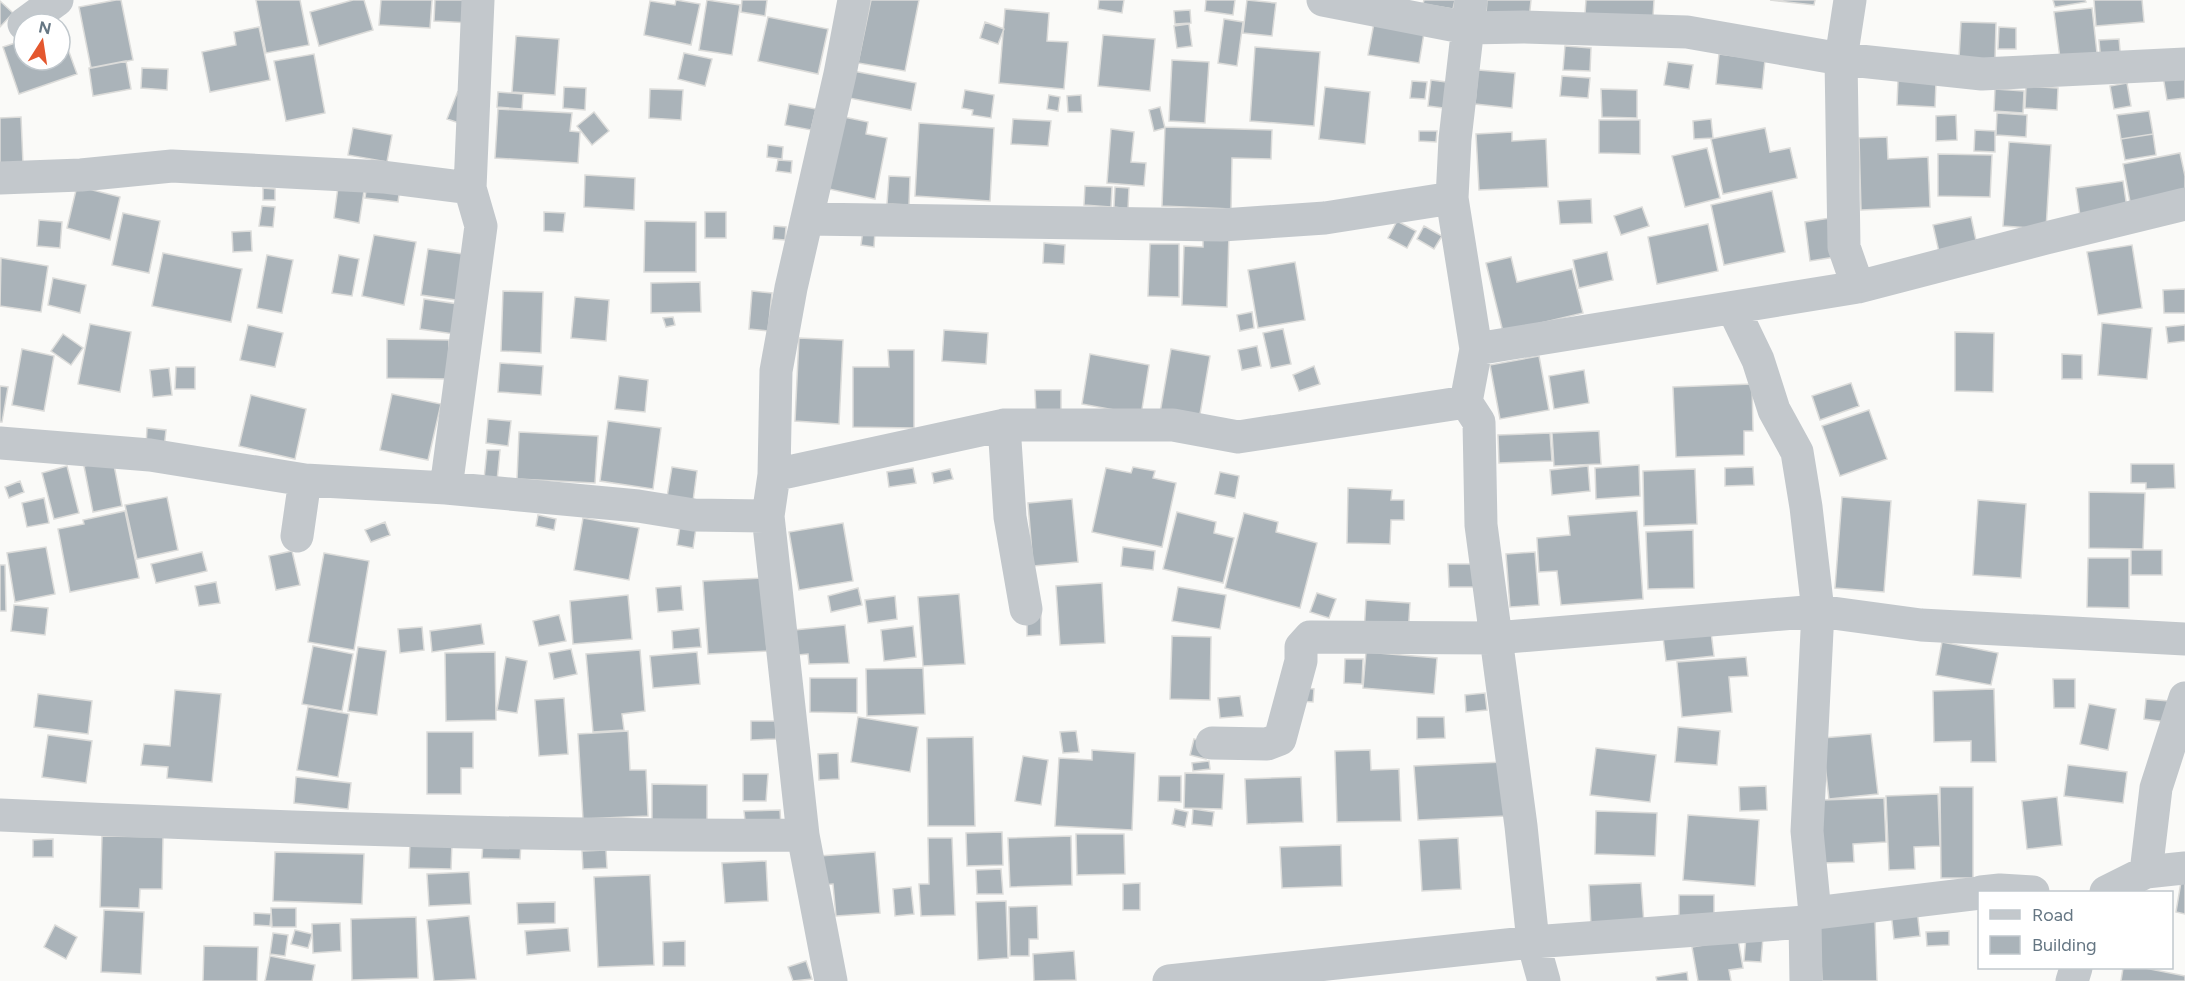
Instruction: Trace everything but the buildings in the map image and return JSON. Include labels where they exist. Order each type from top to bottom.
[{"type":"street","points":[[40,12],[57,0]]},
{"type":"street","points":[[446,488],[481,226],[470,188],[478,0]]},
{"type":"street","points":[[831,981],[802,835],[768,516],[774,475],[776,371],[790,288],[840,74],[854,0]]},
{"type":"street","points":[[1323,0],[1469,14],[1523,27],[1687,32],[1841,59],[1982,74],[2185,64]]},
{"type":"street","points":[[1850,0],[1841,59],[1844,247],[1858,287]]},
{"type":"street","points":[[1469,14],[1455,139],[1452,198],[1476,349],[1466,402],[1479,422],[1480,525],[1521,826],[1533,942],[1544,981]]},
{"type":"street","points":[[0,178],[81,175],[172,166],[383,177],[470,188]]},
{"type":"street","points":[[807,219],[1222,225],[1326,218],[1452,198]]},
{"type":"street","points":[[1476,349],[1858,287],[2185,204]]},
{"type":"street","points":[[1733,308],[1758,360],[1774,410],[1797,452],[1818,611],[1807,831],[1810,917],[1806,981]]},
{"type":"street","points":[[774,475],[1004,424],[1173,425],[1238,437],[1466,402]]},
{"type":"street","points":[[1004,424],[1010,517],[1026,609]]},
{"type":"street","points":[[0,443],[150,455],[305,480],[446,488],[638,506],[694,515],[768,516]]},
{"type":"street","points":[[297,536],[305,480]]},
{"type":"street","points":[[1212,743],[1267,744],[1281,739],[1301,661],[1301,647],[1310,637],[1495,638],[1818,611],[1921,625],[2185,639]]},
{"type":"street","points":[[2146,872],[2156,788],[2185,698]]},
{"type":"street","points":[[0,815],[651,836],[802,835]]},
{"type":"street","points":[[2108,891],[2146,872],[2185,868]]},
{"type":"street","points":[[1993,891],[2016,891]]},
{"type":"street","points":[[1169,981],[1533,942],[1810,917],[1978,893]]}]
